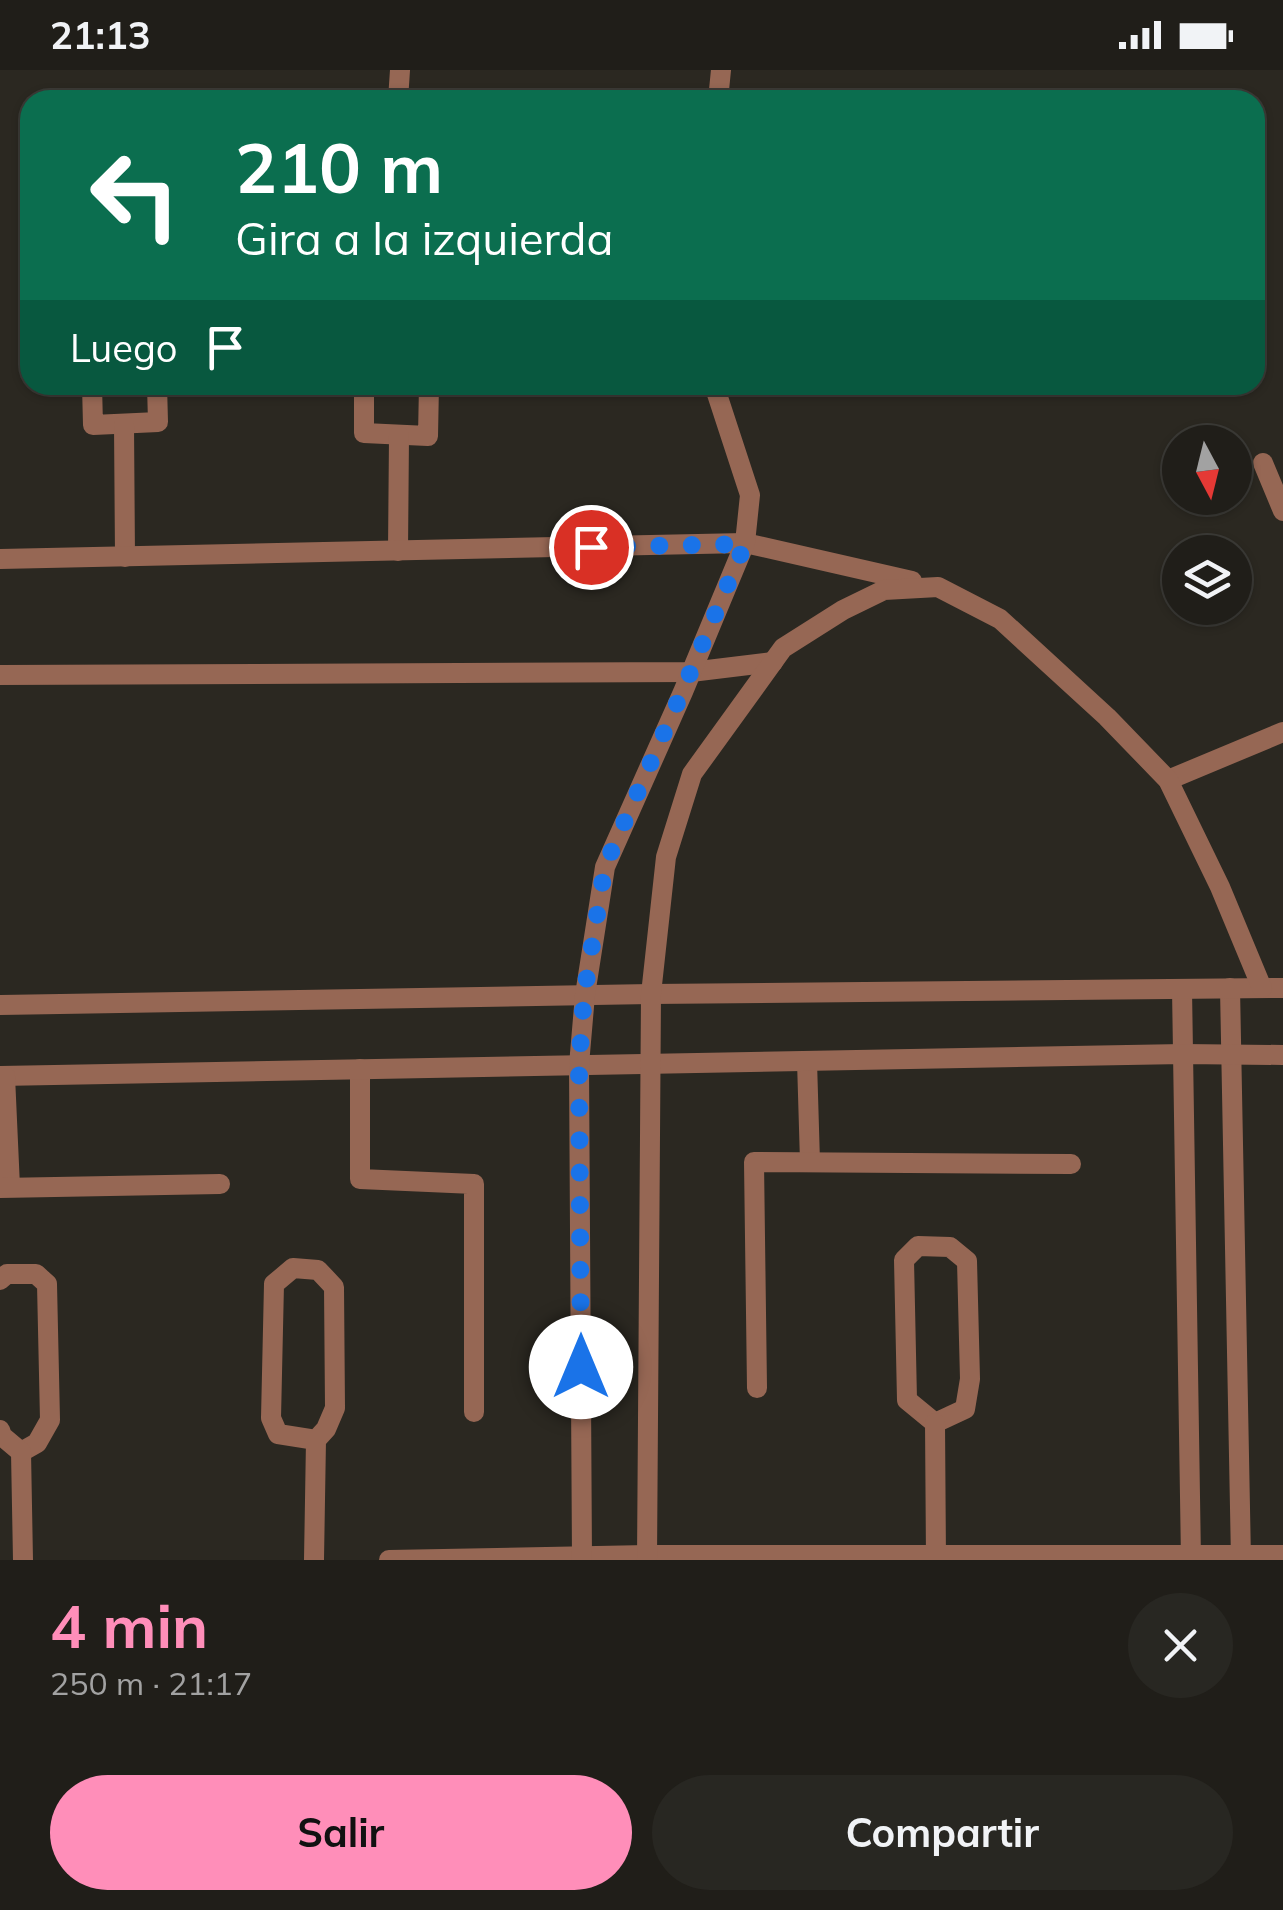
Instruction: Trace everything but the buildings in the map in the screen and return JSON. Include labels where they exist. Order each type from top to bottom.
[{"type":"street","points":[[92,395],[93,425],[158,422],[157,395]]},
{"type":"street","points":[[364,395],[364,433],[399,436],[428,436],[429,395]]},
{"type":"street","points":[[582,1558],[579,1065],[584,995],[605,866],[745,544],[750,494],[717,395]]},
{"type":"street","points":[[124,425],[125,556]]},
{"type":"street","points":[[398,551],[399,436]]},
{"type":"street","points":[[1263,463],[1283,511]]},
{"type":"street","points":[[0,559],[745,544],[938,587],[1000,618],[1108,717],[1168,780],[1272,988],[0,1005]]},
{"type":"street","points":[[647,1558],[651,994],[666,857],[692,774],[782,648],[842,610],[884,590],[938,587]]},
{"type":"street","points":[[0,675],[691,672],[773,662]]},
{"type":"street","points":[[1168,780],[1283,732]]},
{"type":"street","points":[[1230,988],[1242,1558]]},
{"type":"street","points":[[1182,989],[1191,1558]]},
{"type":"street","points":[[220,1184],[5,1188],[2,1076],[1283,1055]]},
{"type":"street","points":[[807,1061],[810,1162]]},
{"type":"street","points":[[360,1069],[360,1179],[474,1184],[474,1412]]},
{"type":"street","points":[[757,1388],[754,1162],[1071,1164]]},
{"type":"street","points":[[935,1424],[964,1409],[968,1394],[967,1261],[950,1247],[918,1246],[904,1260],[907,1400],[935,1424],[936,1558]]},
{"type":"street","points":[[314,1560],[316,1440],[335,1408],[334,1287],[318,1270],[293,1268],[274,1284],[270,1418],[278,1434],[316,1440]]},
{"type":"street","points":[[0,1280],[8,1274],[36,1274],[47,1284],[50,1420],[38,1443],[21,1452]]},
{"type":"street","points":[[0,1430],[21,1452],[23,1560]]},
{"type":"street","points":[[390,1560],[1283,1555]]},
{"type":"route","points":[[581,1367],[579,1065],[584,995],[605,866],[745,544],[591,547]]}]
